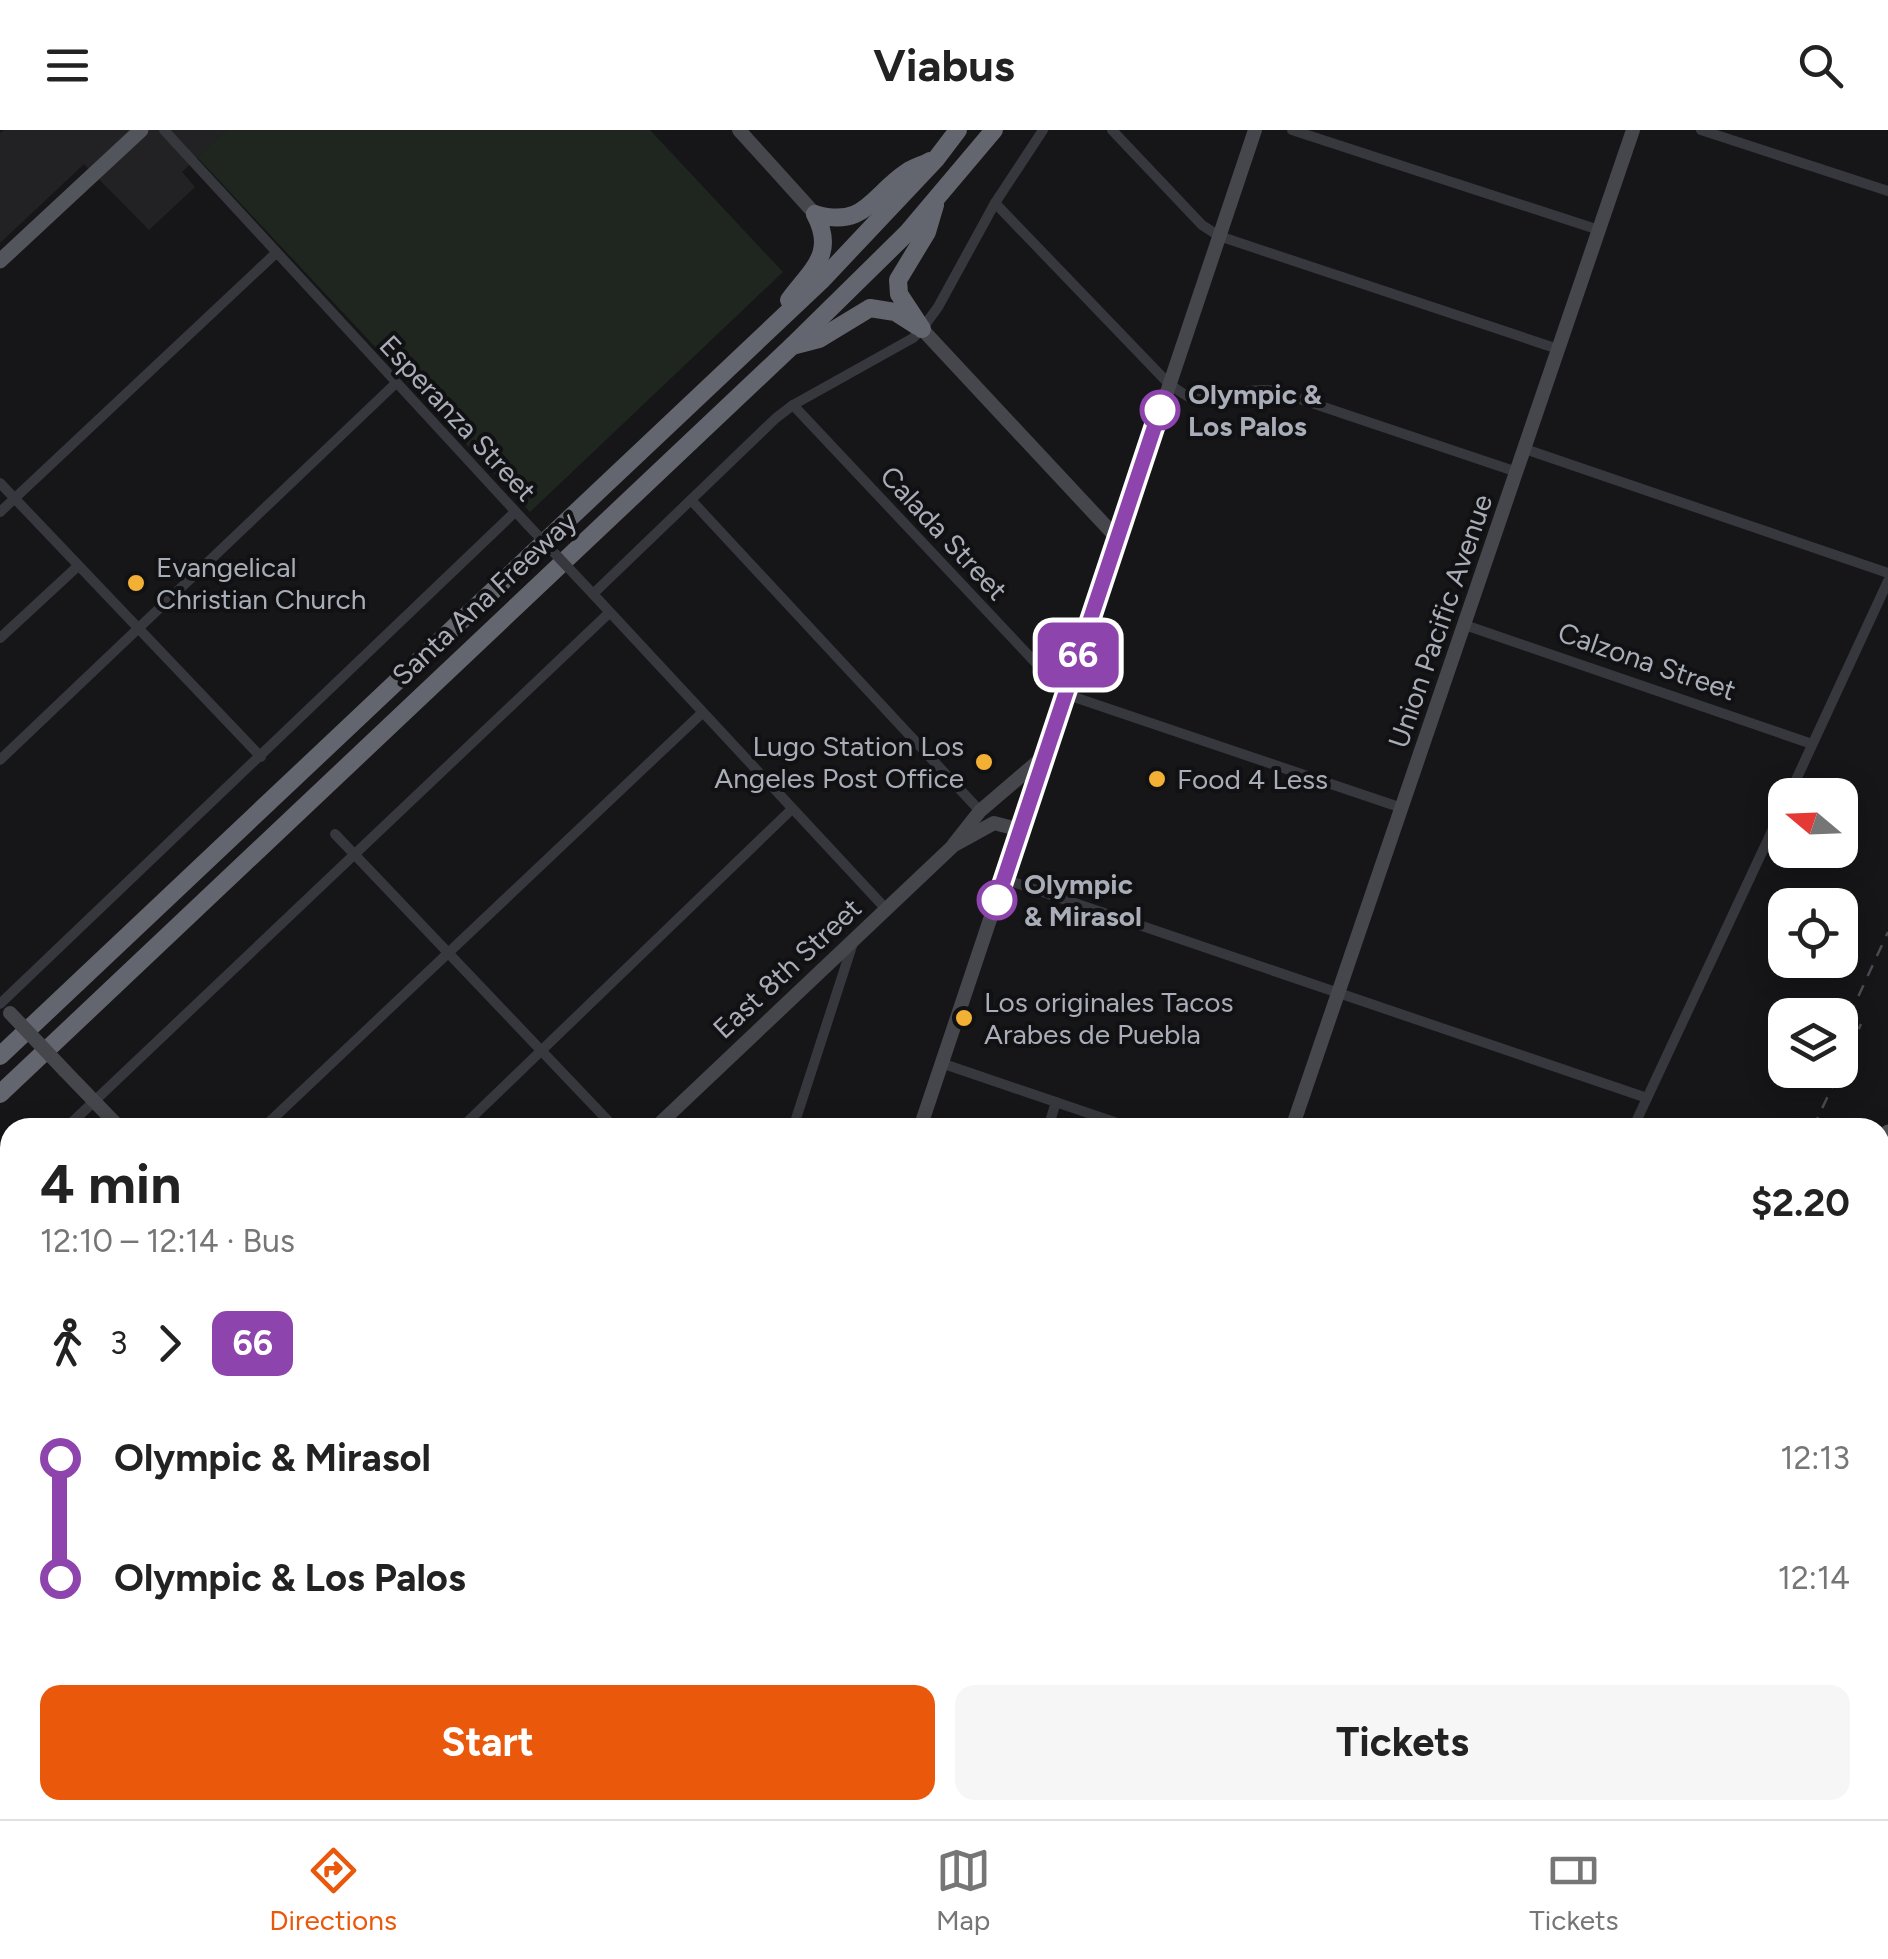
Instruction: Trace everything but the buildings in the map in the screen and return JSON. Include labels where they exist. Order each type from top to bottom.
[{"type":"highway","name":"Santa Ana Freeway","points":[[0,1056],[832,270],[936,159],[958,130]]},
{"type":"highway","name":"Santa Ana Freeway","points":[[0,1094],[792,346],[937,199],[994,130]]},
{"type":"highway","points":[[815,214],[836,219],[850,217],[869,206],[907,172],[936,159]]},
{"type":"highway","points":[[922,328],[899,294],[898,280],[928,232],[937,199]]},
{"type":"highway","points":[[766,332],[825,250],[825,234],[815,214]]},
{"type":"highway","points":[[792,346],[819,338],[870,308],[894,312],[922,328]]},
{"type":"main road","points":[[0,261],[141,130]]},
{"type":"main road","points":[[923,1118],[1255,130]]},
{"type":"main road","name":"Union Pacific Avenue","points":[[1295,1118],[1633,130]]},
{"type":"main road","points":[[745,132],[815,214]]},
{"type":"main road","points":[[922,328],[1117,538]]},
{"type":"main road","name":"East 8th Street","points":[[954,844],[980,811],[1045,756]]},
{"type":"main road","name":"East 8th Street","points":[[665,1118],[954,844],[994,823],[1021,830]]},
{"type":"main road","points":[[3,1006],[111,1118]]},
{"type":"street","name":"Esperanza Street","points":[[164,130],[886,910]]},
{"type":"street","points":[[592,594],[794,405],[913,338],[938,307],[994,203],[1043,130]]},
{"type":"street","points":[[1112,130],[1202,225],[1219,236],[1558,349]]},
{"type":"street","points":[[1292,130],[1599,230]]},
{"type":"street","points":[[1701,130],[1888,191]]},
{"type":"street","points":[[994,203],[1169,384],[1189,397],[1225,398],[1258,388],[1276,391],[1517,472]]},
{"type":"street","points":[[0,512],[276,253]]},
{"type":"street","points":[[0,760],[396,384]]},
{"type":"street","name":"Calada Street","points":[[794,405],[1065,694],[1402,808]]},
{"type":"street","points":[[1525,449],[1888,573]]},
{"type":"street","points":[[0,483],[261,757]]},
{"type":"street","points":[[690,500],[980,811]]},
{"type":"street","points":[[3,1006],[516,512]]},
{"type":"street","points":[[0,638],[78,566]]},
{"type":"street","points":[[1797,778],[1888,581]]},
{"type":"street","points":[[77,1118],[608,613]]},
{"type":"street","name":"Calzona Street","points":[[1465,625],[1812,744]]},
{"type":"street","points":[[274,1118],[702,713]]},
{"type":"street","points":[[471,1118],[792,808]]},
{"type":"street","points":[[334,834],[605,1118]]},
{"type":"street","points":[[1637,1118],[1768,839]]},
{"type":"street","points":[[1004,879],[1646,1098]]},
{"type":"street","points":[[796,1118],[854,940]]},
{"type":"street","points":[[941,1063],[1103,1118]]},
{"type":"street","points":[[1051,1118],[1056,1102]]},
{"type":"shaded area","points":[[226,130],[182,172],[195,187],[149,230],[84,164],[0,243],[0,133]]},
{"type":"shaded area","points":[[226,130],[650,130],[783,272],[530,512],[197,157]]},
{"type":"railway","points":[[1858,998],[1888,932]]},
{"type":"railway","points":[[1858,1030],[1861,1024]]},
{"type":"railway","points":[[1818,1118],[1832,1088]]},
{"type":"bus line","name":"66","points":[[997,900],[1160,410]]},
{"type":"place","name":"Olympic & Los Palos","points":[[1160,410]]},
{"type":"place","name":"Evangelical Christian Church","points":[[136,583]]},
{"type":"place","name":"Lugo Station Los Angeles Post Office","points":[[984,762]]},
{"type":"place","name":"Food 4 Less","points":[[1157,779]]},
{"type":"place","name":"Olympic & Mirasol","points":[[997,900]]},
{"type":"place","name":"Los originales Tacos Arabes de Puebla","points":[[964,1018]]}]
